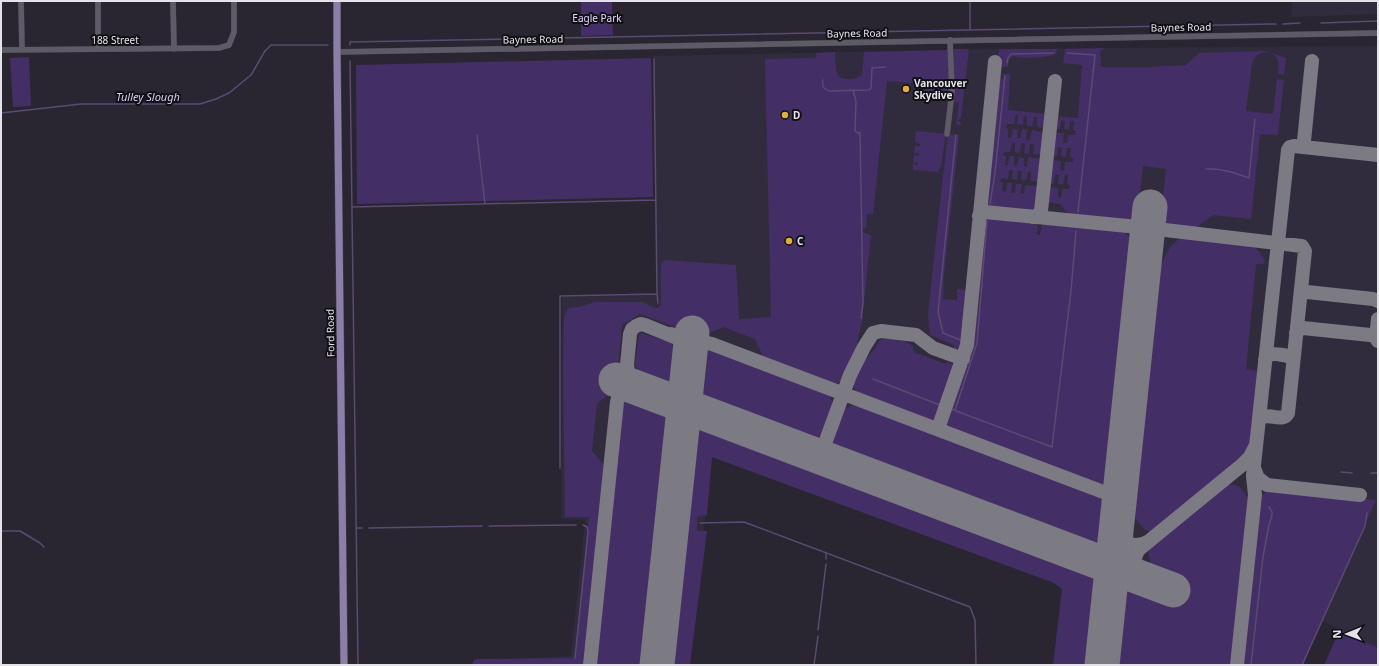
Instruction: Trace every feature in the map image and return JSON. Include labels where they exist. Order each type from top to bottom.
[{"type":"main road","name":"Ford Road","points":[[337,1],[344,665]]},
{"type":"street","points":[[21,1],[22,50]]},
{"type":"street","points":[[98,1],[98,49]]},
{"type":"street","points":[[173,1],[174,49]]},
{"type":"street","name":"188 Street","points":[[1,50],[219,48],[229,45],[234,32],[234,1]]},
{"type":"street","name":"Baynes Road","points":[[337,52],[1378,33]]},
{"type":"street","points":[[947,134],[952,92],[950,40]]},
{"type":"shaded area","points":[[1292,1],[1378,1],[1378,14],[1291,17]]},
{"type":"shaded area","points":[[1378,46],[1378,648],[1323,621],[1303,665],[1054,665],[1063,585],[712,457],[689,665],[473,665],[473,661],[571,656],[585,520],[561,519],[562,297],[657,295],[653,56],[1000,49]]},
{"type":"green space","name":"Eagle Park","points":[[581,1],[612,1],[613,35],[581,36]]},
{"type":"green space","points":[[1106,48],[1100,51],[1101,67],[1186,65],[1199,53],[1266,51],[1286,58],[1284,75],[1278,74],[1278,61],[1276,57],[1268,52],[1264,52],[1257,56],[1252,64],[1246,111],[1273,114],[1277,79],[1284,80],[1278,134],[1260,134],[1251,219],[1213,215],[1196,228],[1160,224],[1166,169],[1143,166],[1137,221],[1070,216],[1060,204],[1046,202],[1047,187],[1058,188],[1058,197],[1061,198],[1062,189],[1069,189],[1070,186],[1067,184],[1068,175],[1065,175],[1063,185],[1058,184],[1059,175],[1055,174],[1054,184],[1048,183],[1050,160],[1061,161],[1060,170],[1064,171],[1065,162],[1073,162],[1073,158],[1070,157],[1071,148],[1067,148],[1066,157],[1061,156],[1062,148],[1058,147],[1057,156],[1051,156],[1053,133],[1064,133],[1063,143],[1067,143],[1068,135],[1075,135],[1076,131],[1073,130],[1074,121],[1070,121],[1069,130],[1064,129],[1065,121],[1061,120],[1060,129],[1054,129],[1055,116],[1078,118],[1082,65],[1063,63],[1065,49]]},
{"type":"green space","points":[[954,49],[969,49],[961,118],[958,120],[962,125],[956,125],[959,102],[956,103],[954,101]]},
{"type":"green space","points":[[999,49],[1057,49],[1056,54],[1041,57],[1028,58],[1013,56],[1009,59],[1008,67],[998,66]]},
{"type":"green space","points":[[949,50],[950,91],[945,91],[944,98],[934,98],[933,100],[920,99],[920,97],[925,96],[926,84],[887,81],[873,214],[867,214],[866,228],[863,228],[863,232],[871,235],[862,321],[848,374],[833,386],[765,361],[755,339],[723,327],[701,337],[701,331],[683,330],[640,314],[622,325],[618,369],[611,387],[615,389],[597,404],[592,451],[607,469],[586,665],[472,665],[474,660],[477,659],[574,658],[589,517],[565,517],[563,365],[564,318],[569,308],[595,302],[642,302],[658,308],[661,305],[661,264],[664,260],[736,265],[739,319],[771,317],[765,59],[816,58],[816,53],[835,52],[836,70],[838,76],[844,79],[850,79],[862,75],[864,52]]},
{"type":"green space","points":[[29,57],[31,106],[13,107],[10,58]]},
{"type":"green space","points":[[651,58],[653,197],[357,204],[356,65]]},
{"type":"green space","points":[[1001,74],[1010,75],[1008,110],[1047,114],[1045,128],[1037,127],[1037,117],[1034,117],[1032,127],[1027,125],[1027,116],[1024,116],[1023,125],[1017,124],[1018,115],[1015,115],[1014,124],[1007,124],[1006,128],[1008,129],[1008,138],[1011,138],[1013,129],[1018,130],[1017,138],[1021,138],[1022,129],[1027,130],[1026,140],[1030,140],[1032,130],[1045,133],[1042,155],[1033,154],[1034,144],[1030,144],[1029,154],[1024,153],[1025,143],[1021,143],[1020,153],[1015,152],[1015,143],[1012,142],[1010,152],[1004,152],[1003,155],[1006,156],[1005,165],[1008,165],[1010,156],[1014,156],[1014,165],[1017,166],[1019,157],[1024,158],[1024,166],[1027,167],[1028,157],[1042,159],[1039,182],[1031,181],[1031,172],[1028,172],[1026,180],[1021,180],[1022,171],[1018,171],[1017,180],[1012,179],[1013,170],[1009,170],[1008,179],[1001,178],[1000,182],[1003,183],[1002,191],[1006,192],[1007,183],[1012,183],[1011,193],[1015,193],[1016,184],[1022,185],[1020,193],[1024,194],[1025,185],[1038,186],[1035,212],[990,207],[986,205],[1000,79],[1003,79],[1003,75]]},
{"type":"green space","points":[[916,131],[946,134],[941,166],[938,172],[913,170],[913,164],[918,165],[918,163],[913,162],[914,155],[919,156],[919,153],[914,153],[915,146],[920,146],[920,144],[915,142]]},
{"type":"green space","points":[[948,134],[959,135],[944,274],[943,299],[957,300],[957,289],[969,290],[964,349],[954,349],[954,345],[930,335],[928,314]]},
{"type":"green space","points":[[990,218],[1038,223],[1037,235],[1040,235],[1042,224],[1125,232],[1135,245],[1110,483],[1100,487],[945,429],[945,420],[969,350],[975,284],[978,284],[985,219]]},
{"type":"green space","points":[[1180,238],[1254,246],[1265,260],[1264,264],[1256,264],[1246,369],[1258,371],[1251,441],[1241,459],[1151,532],[1144,529],[1130,512],[1155,276],[1170,247]]},
{"type":"green space","points":[[642,333],[671,343],[681,360],[677,393],[645,381],[635,365],[639,335]]},
{"type":"green space","points":[[882,339],[901,339],[913,346],[914,352],[945,364],[948,362],[957,367],[940,416],[933,423],[857,394],[853,381],[856,371]]},
{"type":"green space","points":[[711,347],[827,391],[834,406],[823,436],[808,442],[694,400],[700,354]]},
{"type":"green space","points":[[633,396],[675,412],[649,665],[593,665],[621,403]]},
{"type":"green space","points":[[857,403],[1098,494],[1107,507],[1103,548],[1096,552],[837,454],[831,439],[842,410]]},
{"type":"green space","points":[[692,418],[1095,570],[1100,577],[1090,665],[1053,665],[1062,589],[1054,583],[712,457],[707,515],[697,517],[697,531],[707,531],[690,665],[666,665]]},
{"type":"green space","points":[[1228,484],[1239,486],[1249,500],[1231,665],[1114,665],[1123,581],[1170,599],[1176,582],[1152,573],[1148,549]]},
{"type":"green space","points":[[1270,489],[1376,500],[1303,665],[1243,665],[1261,496]]},
{"type":"green space","points":[[1340,629],[1378,648],[1378,665],[1324,665]]},
{"type":"waterway","points":[[970,1],[970,29]]},
{"type":"waterway","points":[[1321,23],[1378,21]]},
{"type":"waterway","points":[[1283,24],[1300,23]]},
{"type":"waterway","points":[[350,45],[350,42],[1276,24]]},
{"type":"waterway","name":"Tulley Slough","points":[[1,113],[81,104],[200,104],[229,93],[251,75],[265,51],[271,45],[328,45]]},
{"type":"waterway","points":[[1007,63],[1011,54],[1054,53]]},
{"type":"waterway","points":[[1067,53],[1095,55],[1078,212]]},
{"type":"waterway","points":[[654,59],[658,303]]},
{"type":"waterway","points":[[350,61],[358,665]]},
{"type":"waterway","points":[[823,80],[823,87],[829,91],[869,90],[871,88],[872,68],[885,67]]},
{"type":"waterway","points":[[990,204],[995,173],[1005,76]]},
{"type":"waterway","points":[[853,90],[856,101],[855,131],[860,134]]},
{"type":"waterway","points":[[1206,169],[1223,170],[1249,178],[1255,119]]},
{"type":"waterway","points":[[860,132],[863,303],[861,318]]},
{"type":"waterway","points":[[477,135],[485,204]]},
{"type":"waterway","points":[[956,135],[938,312],[943,333],[963,341]]},
{"type":"waterway","points":[[352,207],[656,200]]},
{"type":"waterway","points":[[955,410],[977,343],[987,221]]},
{"type":"waterway","points":[[951,409],[1052,447],[1071,291],[1076,231]]},
{"type":"waterway","points":[[560,468],[560,296],[657,294]]},
{"type":"waterway","points":[[873,379],[940,405]]},
{"type":"waterway","points":[[1341,472],[1352,473]]},
{"type":"waterway","points":[[1371,473],[1378,473]]},
{"type":"waterway","points":[[1251,665],[1263,557],[1272,515],[1269,507]]},
{"type":"waterway","points":[[1302,665],[1365,526],[1367,513]]},
{"type":"waterway","points":[[700,523],[744,522],[970,607],[975,620],[976,665]]},
{"type":"waterway","points":[[489,526],[576,525]]},
{"type":"waterway","points":[[575,658],[588,532],[587,527],[583,525]]},
{"type":"waterway","points":[[369,528],[482,526]]},
{"type":"waterway","points":[[357,528],[362,528]]},
{"type":"waterway","points":[[1,531],[20,531],[44,547]]},
{"type":"waterway","points":[[826,554],[826,559]]},
{"type":"waterway","points":[[818,630],[826,564]]},
{"type":"waterway","points":[[814,665],[818,636]]},
{"type":"taxiway","points":[[1298,146],[1302,145],[1304,141],[1312,61]]},
{"type":"taxiway","points":[[944,432],[940,428],[940,423],[967,345],[995,62]]},
{"type":"taxiway","points":[[1033,217],[1038,215],[1041,211],[1055,81]]},
{"type":"taxiway","points":[[1237,665],[1255,495],[1253,476],[1254,465],[1288,150],[1290,147],[1294,146],[1378,155]]},
{"type":"taxiway","points":[[979,216],[981,213],[985,212],[1148,228],[1302,246],[1305,251],[1288,413],[1282,418],[1265,416],[1261,418],[1259,422]]},
{"type":"taxiway","points":[[1300,297],[1303,293],[1307,292],[1373,299],[1378,301]]},
{"type":"taxiway","points":[[1378,319],[1376,338],[1378,341]]},
{"type":"taxiway","points":[[590,665],[617,402],[627,365],[630,334],[632,329],[641,324],[677,338],[685,346],[689,363]]},
{"type":"taxiway","points":[[1296,333],[1298,330],[1303,328],[1370,335]]},
{"type":"taxiway","points":[[820,457],[850,375],[873,333],[881,331],[916,335],[933,348],[963,359]]},
{"type":"taxiway","points":[[671,334],[712,344],[1106,493],[1113,498],[1117,505],[1118,527],[1124,541],[1130,544],[1138,545],[1149,541]]},
{"type":"taxiway","points":[[1265,360],[1268,355],[1278,354],[1285,355],[1293,359],[1293,363]]},
{"type":"taxiway","points":[[627,364],[631,379],[635,385],[642,390]]},
{"type":"taxiway","points":[[1110,589],[1113,576],[1121,564],[1242,465],[1250,457],[1255,447]]},
{"type":"taxiway","points":[[1254,468],[1258,478],[1267,485],[1360,495]]},
{"type":"taxiway","points":[[1140,548],[1135,557],[1135,566],[1140,575],[1148,581]]},
{"type":"taxiway","points":[[1092,560],[1110,563],[1127,557]]},
{"type":"runway","points":[[1102,665],[1150,207]]},
{"type":"runway","points":[[657,665],[692,333]]},
{"type":"runway","points":[[616,380],[1173,590]]},
{"type":"place","name":"Vancouver Skydive","points":[[906,89]]},
{"type":"place","name":"D","points":[[785,115]]},
{"type":"place","name":"C","points":[[789,241]]}]
